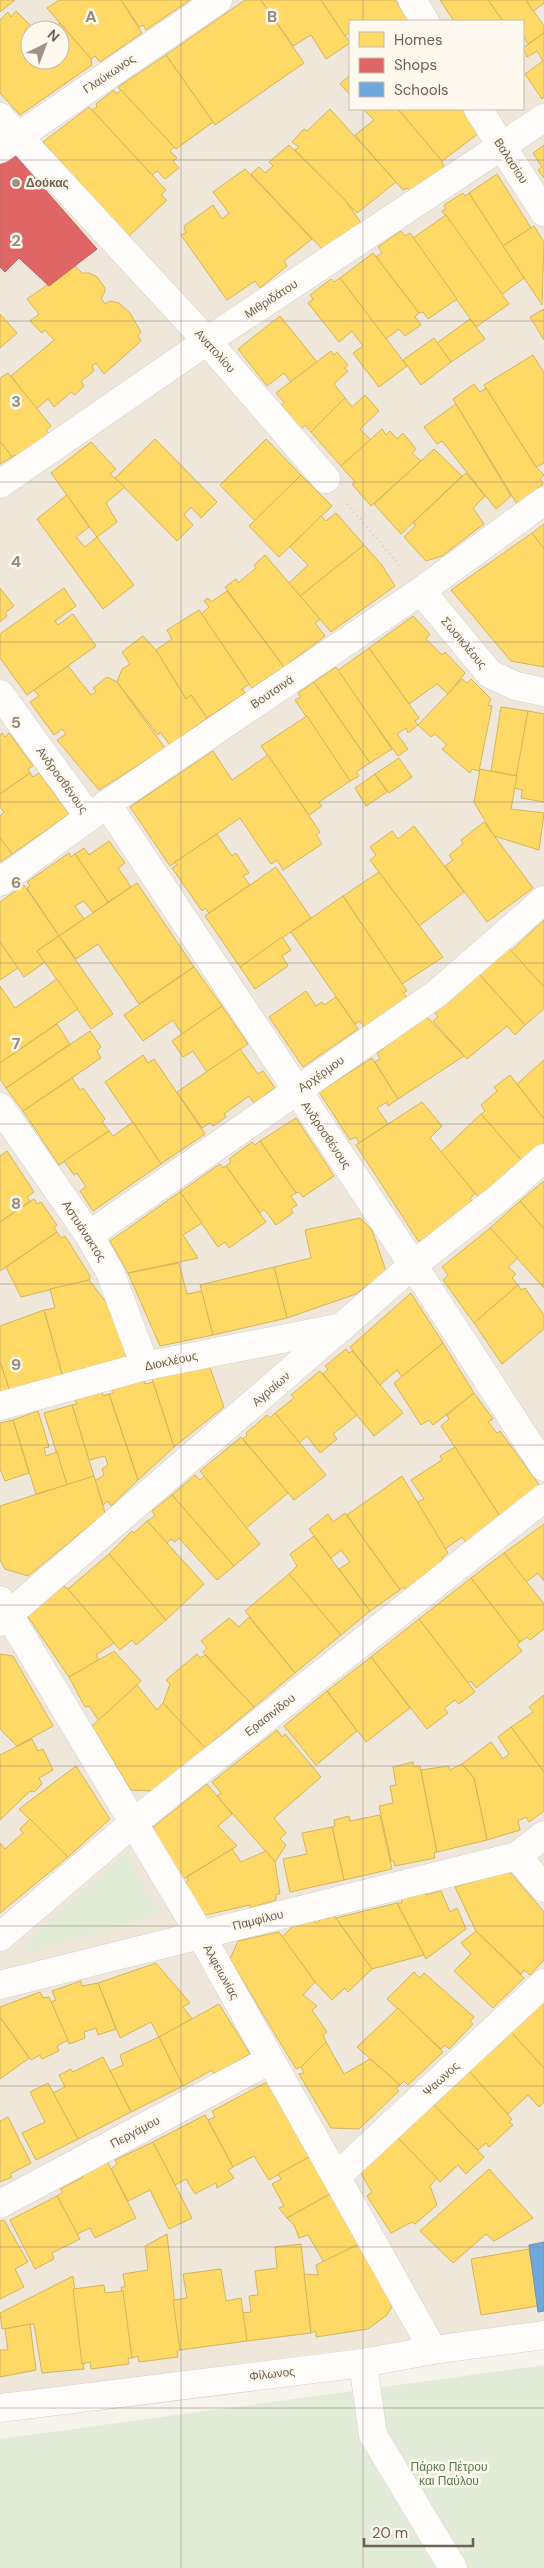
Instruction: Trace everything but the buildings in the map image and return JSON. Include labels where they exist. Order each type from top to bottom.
[{"type":"street","name":"Γλαύκωνος","points":[[6,134],[218,0]]},
{"type":"street","points":[[412,0],[424,20]]},
{"type":"street","name":"Βαλασίου","points":[[479,110],[544,212]]},
{"type":"street","name":"Μιθριδάτου","points":[[0,484],[207,341],[502,148],[544,118]]},
{"type":"street","name":"Ανατολίου","points":[[6,134],[207,341],[326,479]]},
{"type":"street","name":"Βουτσινά","points":[[0,882],[98,811],[421,591],[544,501]]},
{"type":"street","name":"Σωσικλέους","points":[[421,591],[490,674],[516,686],[544,692]]},
{"type":"street","name":"Ανδροσθένους","points":[[0,694],[98,811],[297,1091],[544,1467]]},
{"type":"street","name":"Αρχέρμου","points":[[89,1235],[436,994],[544,900]]},
{"type":"street","name":"Αστυάνακτος","points":[[0,1107],[89,1235],[110,1272],[145,1366]]},
{"type":"street","name":"Αγραίων","points":[[3,1612],[344,1327],[413,1265],[500,1197],[544,1158]]},
{"type":"street","name":"Διοκλέους","points":[[0,1406],[145,1366],[344,1327]]},
{"type":"street","name":"Ερασινίδου","points":[[0,1937],[133,1823],[544,1498]]},
{"type":"street","name":"Αλφειωνίας","points":[[3,1612],[200,1934],[433,2350]]},
{"type":"street","points":[[544,1835],[517,1856],[544,1888]]},
{"type":"street","name":"Παμφίλου","points":[[0,1985],[517,1856]]},
{"type":"street","name":"Ψαωνος","points":[[337,2176],[544,1983]]},
{"type":"street","name":"Περγάμου","points":[[0,2204],[270,2060]]},
{"type":"street","name":"Φίλωνος","points":[[0,2408],[363,2363],[433,2350],[544,2335]]},
{"type":"street","points":[[363,2363],[373,2435],[453,2568]]},
{"type":"path","points":[[326,479],[421,591]]},
{"type":"shaded area","points":[[0,0],[544,0],[544,2324],[0,2395]]},
{"type":"green space","points":[[125,1853],[159,1914],[31,1952],[27,1948],[26,1943]]},
{"type":"green space","name":"Πάρκο Πέτρου και Παύλου","points":[[544,2365],[544,2568],[0,2568],[0,2439]]},
{"type":"place","name":"Δούκας","points":[[16,183]]}]
